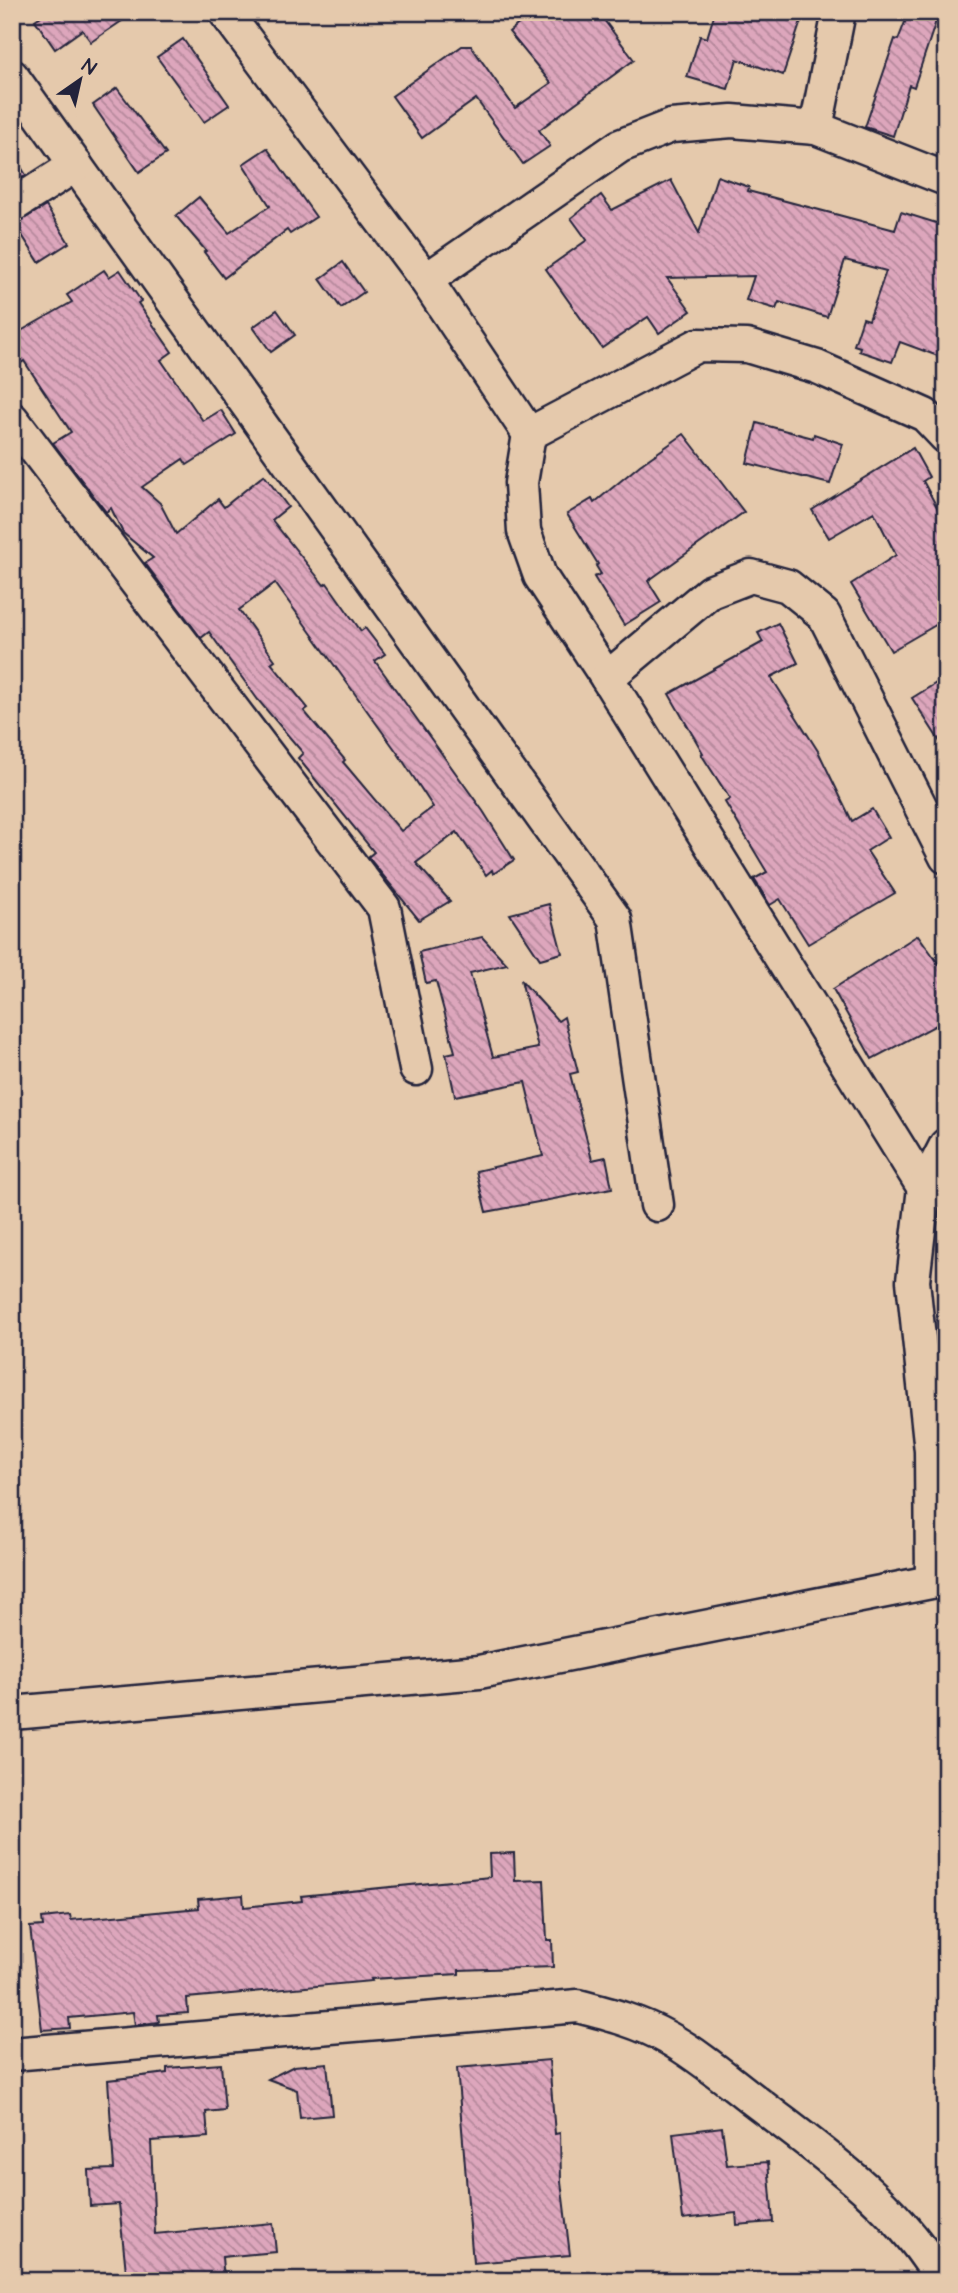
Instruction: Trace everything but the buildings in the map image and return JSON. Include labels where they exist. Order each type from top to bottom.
[{"type":"street","points":[[225,12],[426,280],[529,434],[521,484],[524,531],[540,576],[607,678],[924,1188]]},
{"type":"street","points":[[816,128],[839,12]]},
{"type":"street","points":[[12,76],[615,919],[657,1205]]},
{"type":"street","points":[[426,280],[620,146],[671,126],[732,121],[816,128],[946,179]]},
{"type":"street","points":[[12,206],[76,165]]},
{"type":"street","points":[[529,434],[698,345],[747,346],[817,367],[925,415],[946,437]]},
{"type":"street","points":[[12,418],[384,908],[416,1069]]},
{"type":"street","points":[[607,678],[710,592],[751,576],[788,586],[824,615],[943,845]]},
{"type":"street","points":[[12,1713],[479,1672],[939,1580],[931,1451],[913,1281],[924,1188],[946,1145]]},
{"type":"street","points":[[12,2054],[578,2006],[636,2023],[669,2038],[736,2087],[861,2184],[911,2234],[942,2281]]}]
